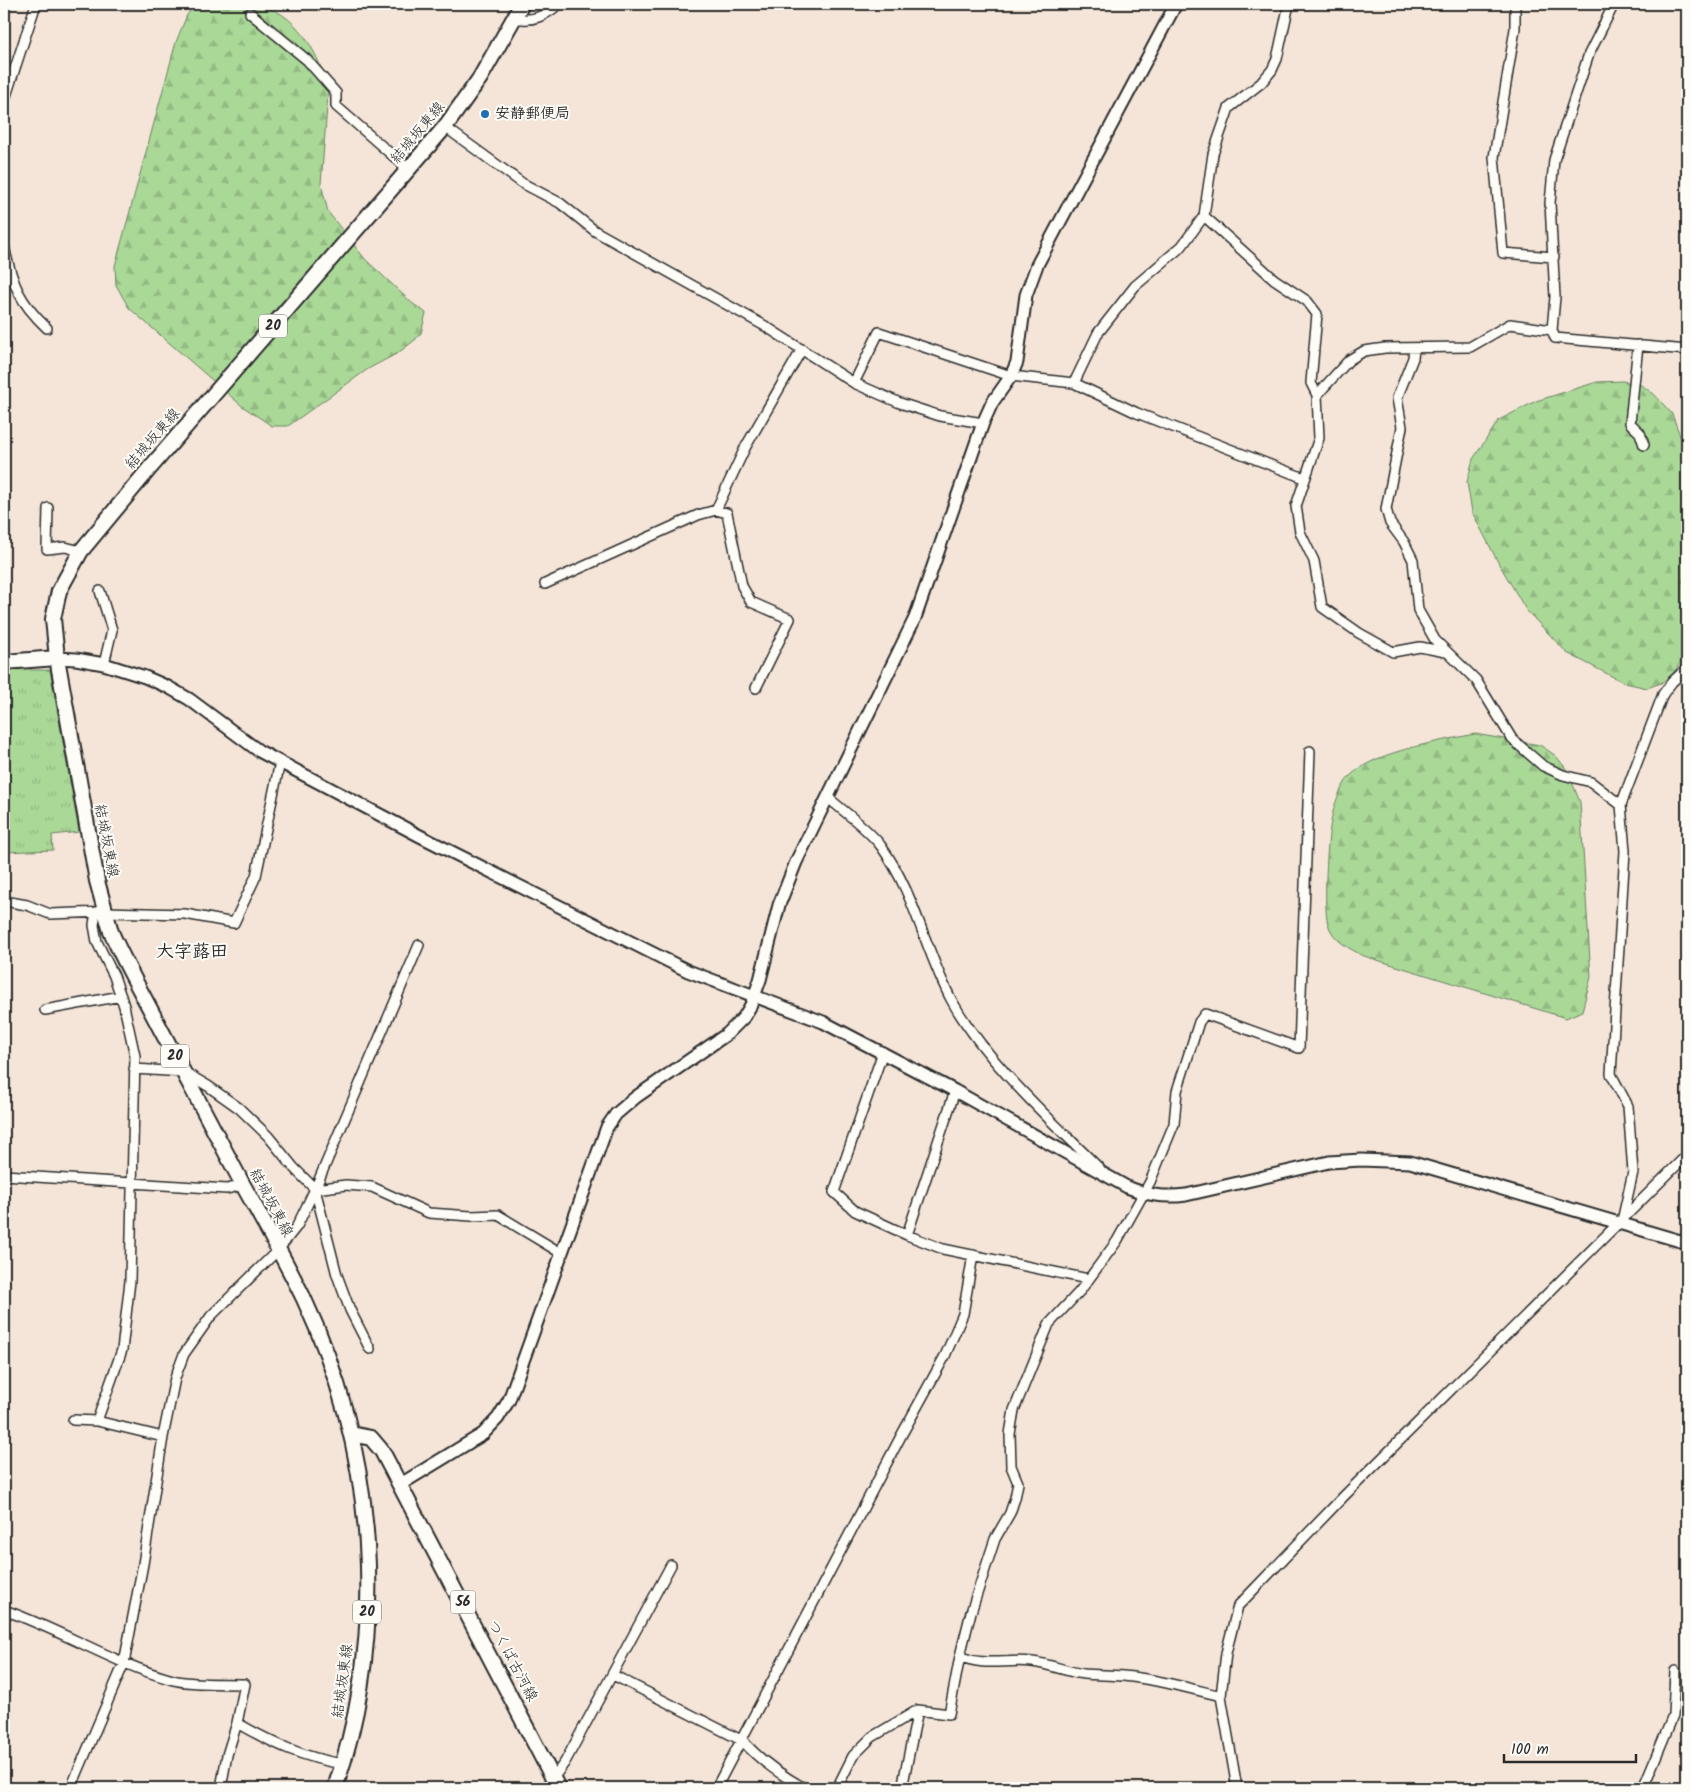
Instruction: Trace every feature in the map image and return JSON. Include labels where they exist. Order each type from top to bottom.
[{"type":"main road","name":"結城坂東線","points":[[335,1788],[343,1764],[360,1686],[368,1593],[364,1509],[351,1434],[324,1346],[303,1298],[100,912],[57,658],[53,629],[54,605],[64,578],[81,551],[445,127],[480,78],[522,4]]},
{"type":"main road","points":[[6,660],[57,658]]},
{"type":"main road","name":"つくば古河線","points":[[351,1434],[364,1435],[377,1444],[401,1484],[556,1783]]},
{"type":"street","points":[[4,102],[36,4]]},
{"type":"street","points":[[514,18],[536,19],[547,14],[559,4]]},
{"type":"street","points":[[401,1484],[483,1434],[498,1418],[509,1400],[607,1127],[616,1114],[727,1034],[744,1017],[754,997],[779,905],[796,862],[915,618],[983,423],[992,403],[1017,362],[1026,295],[1037,265],[1176,4]]},
{"type":"street","points":[[1074,383],[1098,334],[1135,286],[1182,246],[1204,216],[1213,154],[1229,108],[1262,84],[1272,70],[1277,58],[1289,4]]},
{"type":"street","points":[[1515,4],[1515,29],[1494,157],[1503,253],[1554,257]]},
{"type":"street","points":[[1614,4],[1589,54],[1554,160],[1550,203],[1555,297],[1552,330],[1555,338],[1687,350]]},
{"type":"street","points":[[250,14],[307,60],[336,93],[336,106],[408,169]]},
{"type":"street","points":[[445,127],[522,183],[560,203],[595,231],[802,349],[854,383],[940,416],[983,423]]},
{"type":"street","points":[[1204,216],[1274,279],[1307,301],[1315,309],[1317,318],[1311,383],[1316,395],[1319,438],[1316,453],[1304,478],[1296,506],[1300,532],[1314,561],[1322,607],[1393,652],[1420,647],[1446,652]]},
{"type":"street","points":[[4,246],[10,276],[19,296],[35,317],[47,328]]},
{"type":"street","points":[[1316,395],[1349,360],[1364,350],[1470,347],[1510,324],[1552,330]]},
{"type":"street","points":[[854,383],[880,332],[1010,376],[1074,383],[1137,414],[1304,478]]},
{"type":"street","points":[[1638,345],[1630,422],[1640,433],[1644,445]]},
{"type":"street","points":[[716,510],[745,448],[802,349]]},
{"type":"street","points":[[1414,349],[1413,358],[1397,398],[1402,427],[1386,512],[1390,523],[1404,542],[1412,560],[1418,610],[1435,640],[1476,680],[1512,739],[1533,759],[1563,775],[1597,786],[1621,805]]},
{"type":"street","points":[[48,508],[46,549],[65,548],[81,551]]},
{"type":"street","points":[[545,584],[698,515],[716,510],[727,514],[742,586],[750,602],[790,619],[756,688]]},
{"type":"street","points":[[100,591],[112,630],[104,664]]},
{"type":"street","points":[[57,658],[104,664],[145,677],[168,687],[189,699],[259,751],[280,762],[688,971],[823,1022],[883,1052],[1107,1176],[1144,1194],[1178,1196],[1329,1162],[1395,1160],[1434,1167],[1687,1243]]},
{"type":"street","points":[[1621,1223],[1633,1172],[1628,1106],[1612,1074],[1625,851],[1621,805],[1663,694],[1672,682],[1687,668]]},
{"type":"street","points":[[837,1788],[854,1756],[872,1737],[918,1710],[949,1714],[960,1656],[995,1539],[1010,1513],[1015,1498],[1018,1483],[1011,1466],[1010,1434],[1014,1410],[1049,1324],[1088,1279],[1117,1241],[1144,1194],[1174,1124],[1177,1092],[1199,1022],[1205,1014],[1299,1048],[1310,751]]},
{"type":"street","points":[[4,901],[27,904],[50,914],[100,912],[185,914],[234,923],[256,876],[280,762]]},
{"type":"street","points":[[828,798],[881,845],[908,893],[932,959],[949,994],[970,1028],[1019,1088],[1107,1176]]},
{"type":"street","points":[[97,1421],[122,1350],[130,1280],[130,1184],[134,1069],[133,1048],[121,996],[97,942],[94,925],[100,912]]},
{"type":"street","points":[[71,1788],[124,1663],[136,1603],[163,1437],[175,1378],[184,1354],[211,1316],[278,1250],[297,1226],[315,1189],[419,945]]},
{"type":"street","points":[[45,1010],[121,996]]},
{"type":"street","points":[[883,1052],[834,1192],[855,1211],[943,1249],[1088,1279]]},
{"type":"street","points":[[134,1069],[184,1072],[208,1086],[239,1108],[268,1136],[294,1168],[315,1189],[337,1275],[350,1310],[370,1349]]},
{"type":"street","points":[[907,1235],[955,1091]]},
{"type":"street","points":[[1237,1788],[1221,1696],[1226,1653],[1238,1606],[1345,1495],[1621,1223],[1687,1155]]},
{"type":"street","points":[[4,1175],[227,1189],[243,1185]]},
{"type":"street","points":[[315,1189],[346,1185],[372,1187],[429,1213],[471,1216],[498,1215],[561,1253]]},
{"type":"street","points":[[716,1788],[812,1603],[945,1356],[963,1314],[973,1255]]},
{"type":"street","points":[[73,1420],[97,1421],[163,1437]]},
{"type":"street","points":[[556,1783],[565,1762],[671,1565]]},
{"type":"street","points":[[4,1610],[37,1621],[124,1663],[174,1681],[245,1684],[220,1788]]},
{"type":"street","points":[[960,1656],[967,1660],[991,1662],[1019,1660],[1047,1664],[1083,1674],[1124,1676],[1161,1682],[1221,1696]]},
{"type":"street","points":[[1642,1788],[1673,1716],[1675,1671]]},
{"type":"street","points":[[613,1675],[742,1741],[780,1774],[804,1788]]},
{"type":"street","points":[[902,1788],[918,1710]]},
{"type":"street","points":[[237,1723],[273,1744],[299,1754],[343,1764]]},
{"type":"green space","points":[[247,3],[269,8],[282,15],[304,37],[320,65],[328,94],[321,184],[328,212],[365,259],[412,303],[426,313],[421,333],[415,340],[398,353],[368,369],[288,426],[272,426],[242,406],[129,308],[116,285],[115,266],[176,42],[187,15],[195,4]]},
{"type":"green space","points":[[1623,381],[1641,385],[1654,394],[1672,414],[1687,455],[1687,652],[1673,674],[1661,683],[1647,688],[1625,683],[1567,653],[1526,610],[1472,512],[1467,482],[1473,459],[1499,420],[1536,401],[1597,382]]},
{"type":"green space","points":[[4,666],[28,666],[30,670],[50,670],[79,832],[52,835],[53,850],[4,852]]},
{"type":"green space","points":[[1475,734],[1540,745],[1556,756],[1567,770],[1580,802],[1591,977],[1582,1011],[1566,1018],[1364,956],[1338,940],[1328,924],[1326,890],[1330,831],[1335,804],[1346,781],[1361,767],[1375,760],[1409,748]]},
{"type":"place","name":"安静郵便局","points":[[485,114]]},
{"type":"district","name":"大字蕗田","points":[[192,952]]}]
